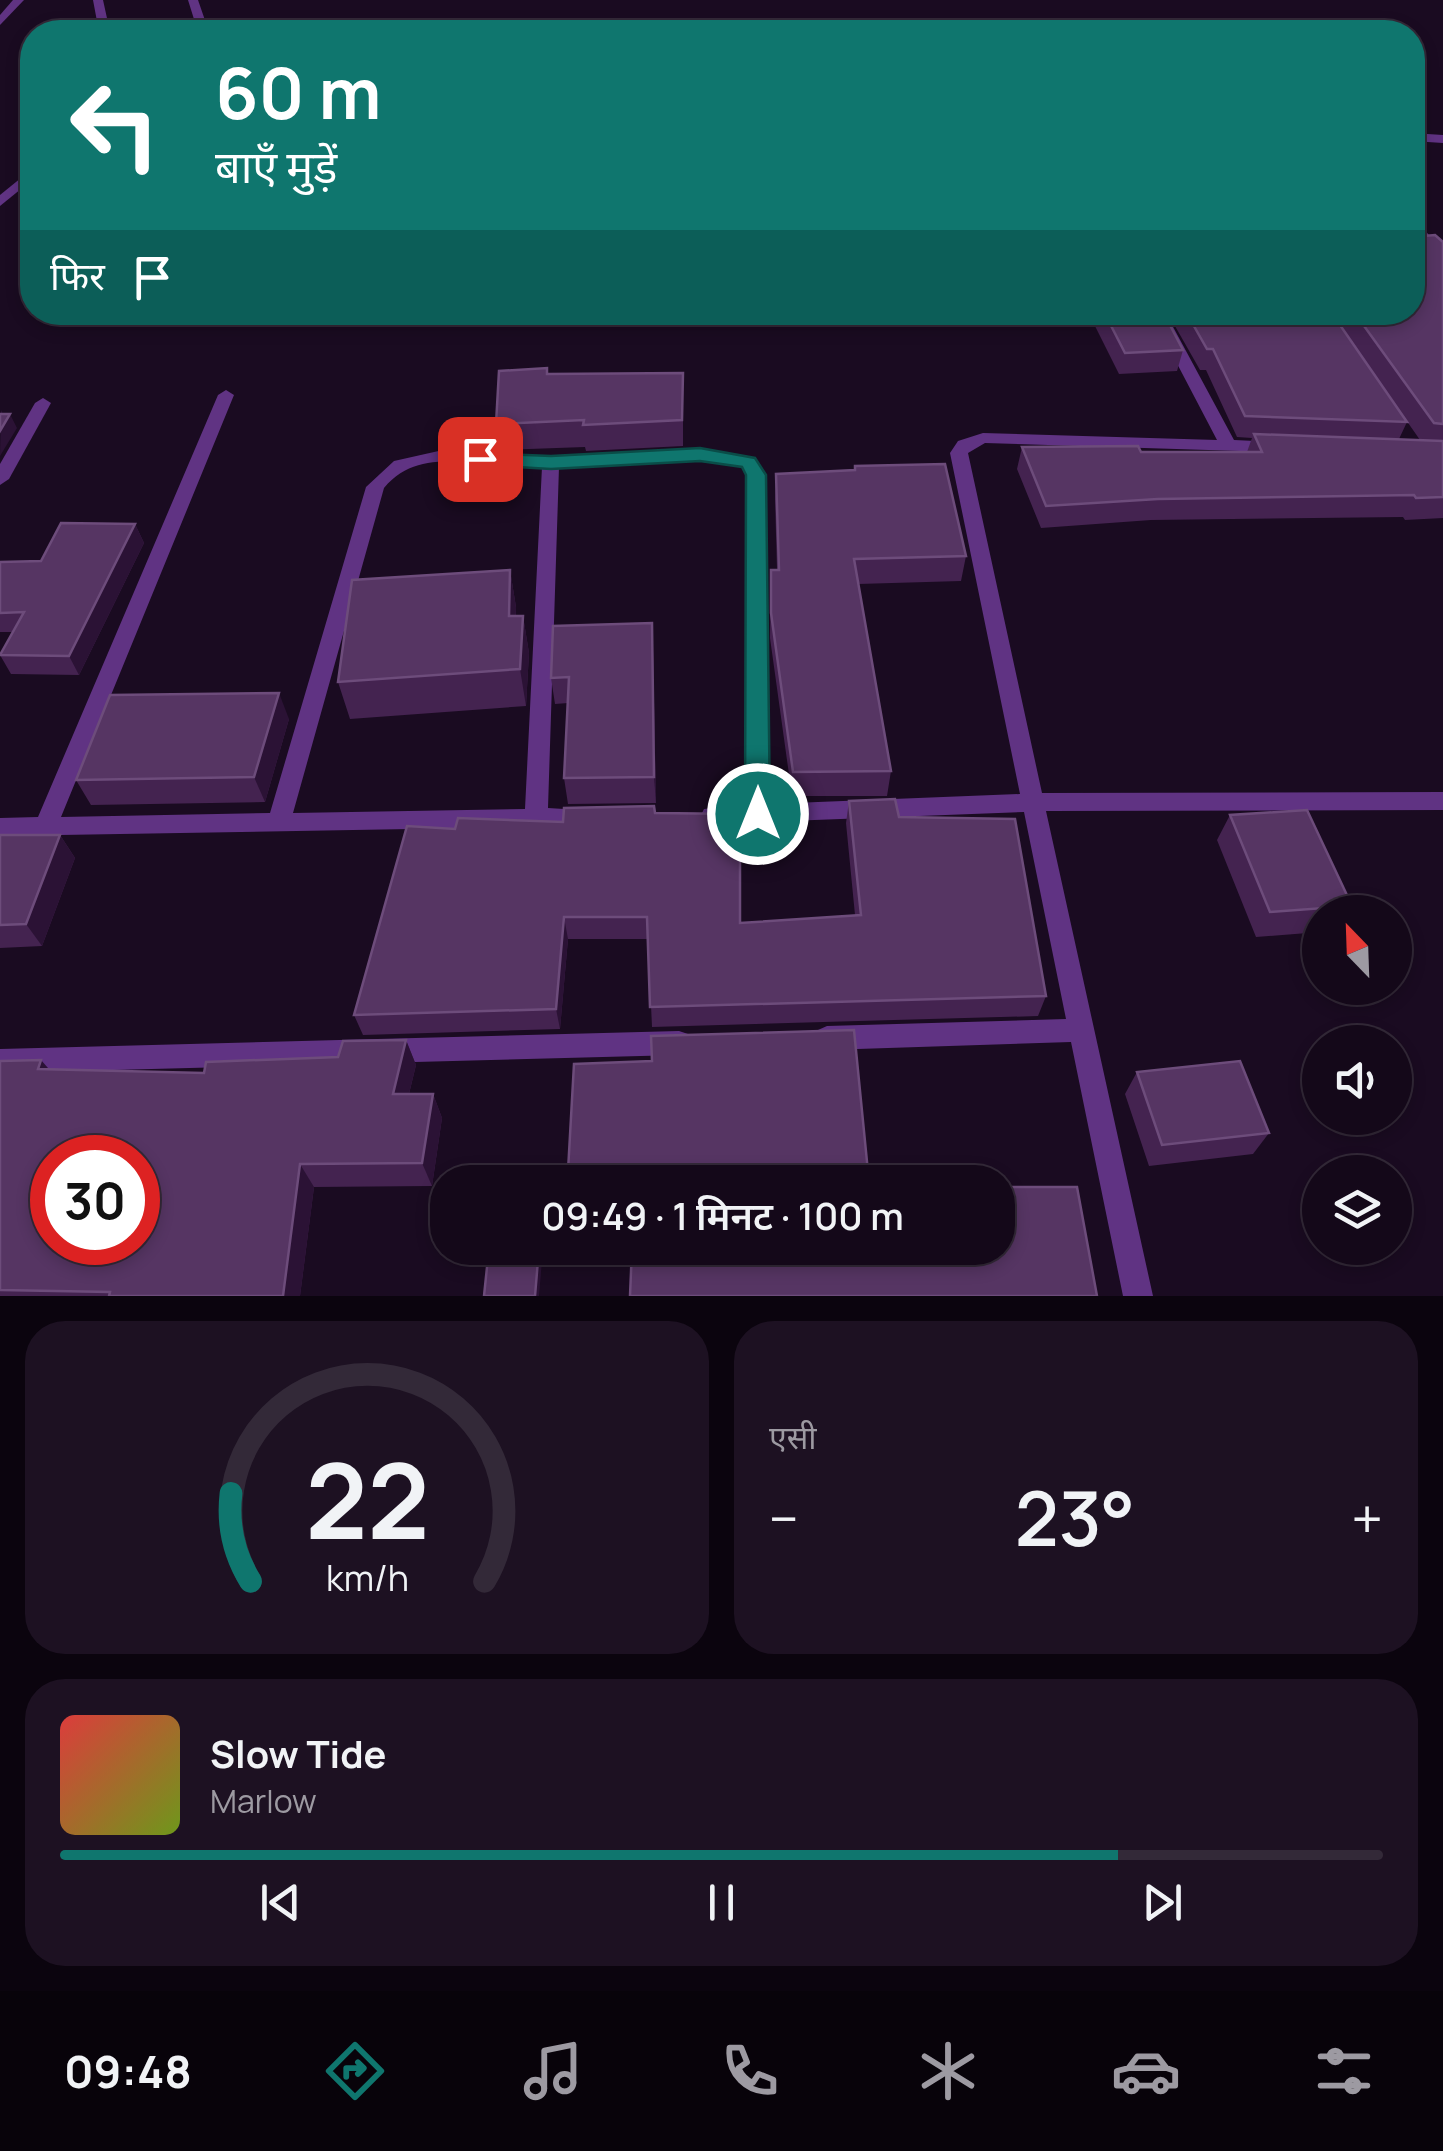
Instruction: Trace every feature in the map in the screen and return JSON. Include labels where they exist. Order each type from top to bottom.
[{"type":"street","points":[[0,22],[19,0]]},
{"type":"street","points":[[0,202],[20,184]]},
{"type":"street","points":[[1425,239],[1443,262]]},
{"type":"street","points":[[1164,325],[1228,445]]},
{"type":"street","points":[[45,826],[226,394]]},
{"type":"street","points":[[0,479],[43,403]]},
{"type":"street","points":[[1138,1296],[959,453],[964,445],[983,438],[1304,449]]},
{"type":"street","points":[[279,822],[375,487],[388,471],[412,459],[551,462],[727,456],[748,462],[756,475],[758,814]]},
{"type":"street","points":[[536,818],[551,462]]},
{"type":"street","points":[[684,815],[1036,802],[1443,802]]},
{"type":"street","points":[[0,828],[610,816]]},
{"type":"street","points":[[805,1039],[1080,1030]]},
{"type":"street","points":[[0,1061],[707,1042]]},
{"type":"building","points":[[1435,235],[1443,242],[1443,424],[1434,423],[1363,325],[1425,325],[1425,236]]},
{"type":"building","points":[[1111,325],[1170,325],[1183,350],[1125,353]]},
{"type":"building","points":[[1193,325],[1340,325],[1407,422],[1245,416],[1213,349],[1207,349]]},
{"type":"building","points":[[547,368],[547,374],[683,373],[682,420],[496,424],[499,371]]},
{"type":"building","points":[[0,414],[10,414],[0,431]]},
{"type":"building","points":[[1254,434],[1443,441],[1443,497],[1158,499],[1046,506],[1022,447],[1138,446],[1141,452],[1262,452]]},
{"type":"building","points":[[945,464],[966,556],[854,559],[891,771],[793,772],[771,613],[771,570],[779,570],[776,474],[855,470],[855,466]]},
{"type":"building","points":[[61,523],[135,524],[69,656],[0,655],[24,612],[0,613],[0,562],[41,561]]},
{"type":"building","points":[[510,570],[509,616],[523,616],[520,669],[338,682],[352,580]]},
{"type":"building","points":[[652,623],[654,777],[564,778],[569,677],[551,678],[553,626]]},
{"type":"building","points":[[279,693],[254,777],[76,780],[110,695]]},
{"type":"building","points":[[895,799],[899,817],[1015,819],[1046,996],[650,1007],[647,917],[564,917],[556,1009],[354,1015],[407,826],[455,829],[458,818],[563,822],[564,808],[654,806],[655,813],[740,814],[740,923],[861,915],[849,801]]},
{"type":"building","points":[[1307,810],[1347,895],[1302,895],[1302,910],[1270,912],[1230,815]]},
{"type":"building","points":[[0,835],[60,835],[26,924],[0,925]]},
{"type":"building","points":[[854,1030],[867,1165],[568,1165],[574,1064],[652,1061],[651,1036]]},
{"type":"building","points":[[406,1040],[393,1094],[433,1094],[422,1163],[300,1164],[283,1296],[109,1296],[110,1292],[0,1290],[0,1061],[41,1060],[38,1069],[204,1073],[206,1062],[338,1057],[343,1041]]},
{"type":"building","points":[[1240,1061],[1269,1133],[1162,1145],[1137,1072]]},
{"type":"building","points":[[1015,1187],[1077,1187],[1097,1296],[630,1296],[631,1265],[1015,1265]]},
{"type":"building","points":[[487,1265],[538,1265],[535,1296],[484,1296]]},
{"type":"route","points":[[480,459],[551,462],[700,454],[748,462],[756,475],[758,814]]}]
